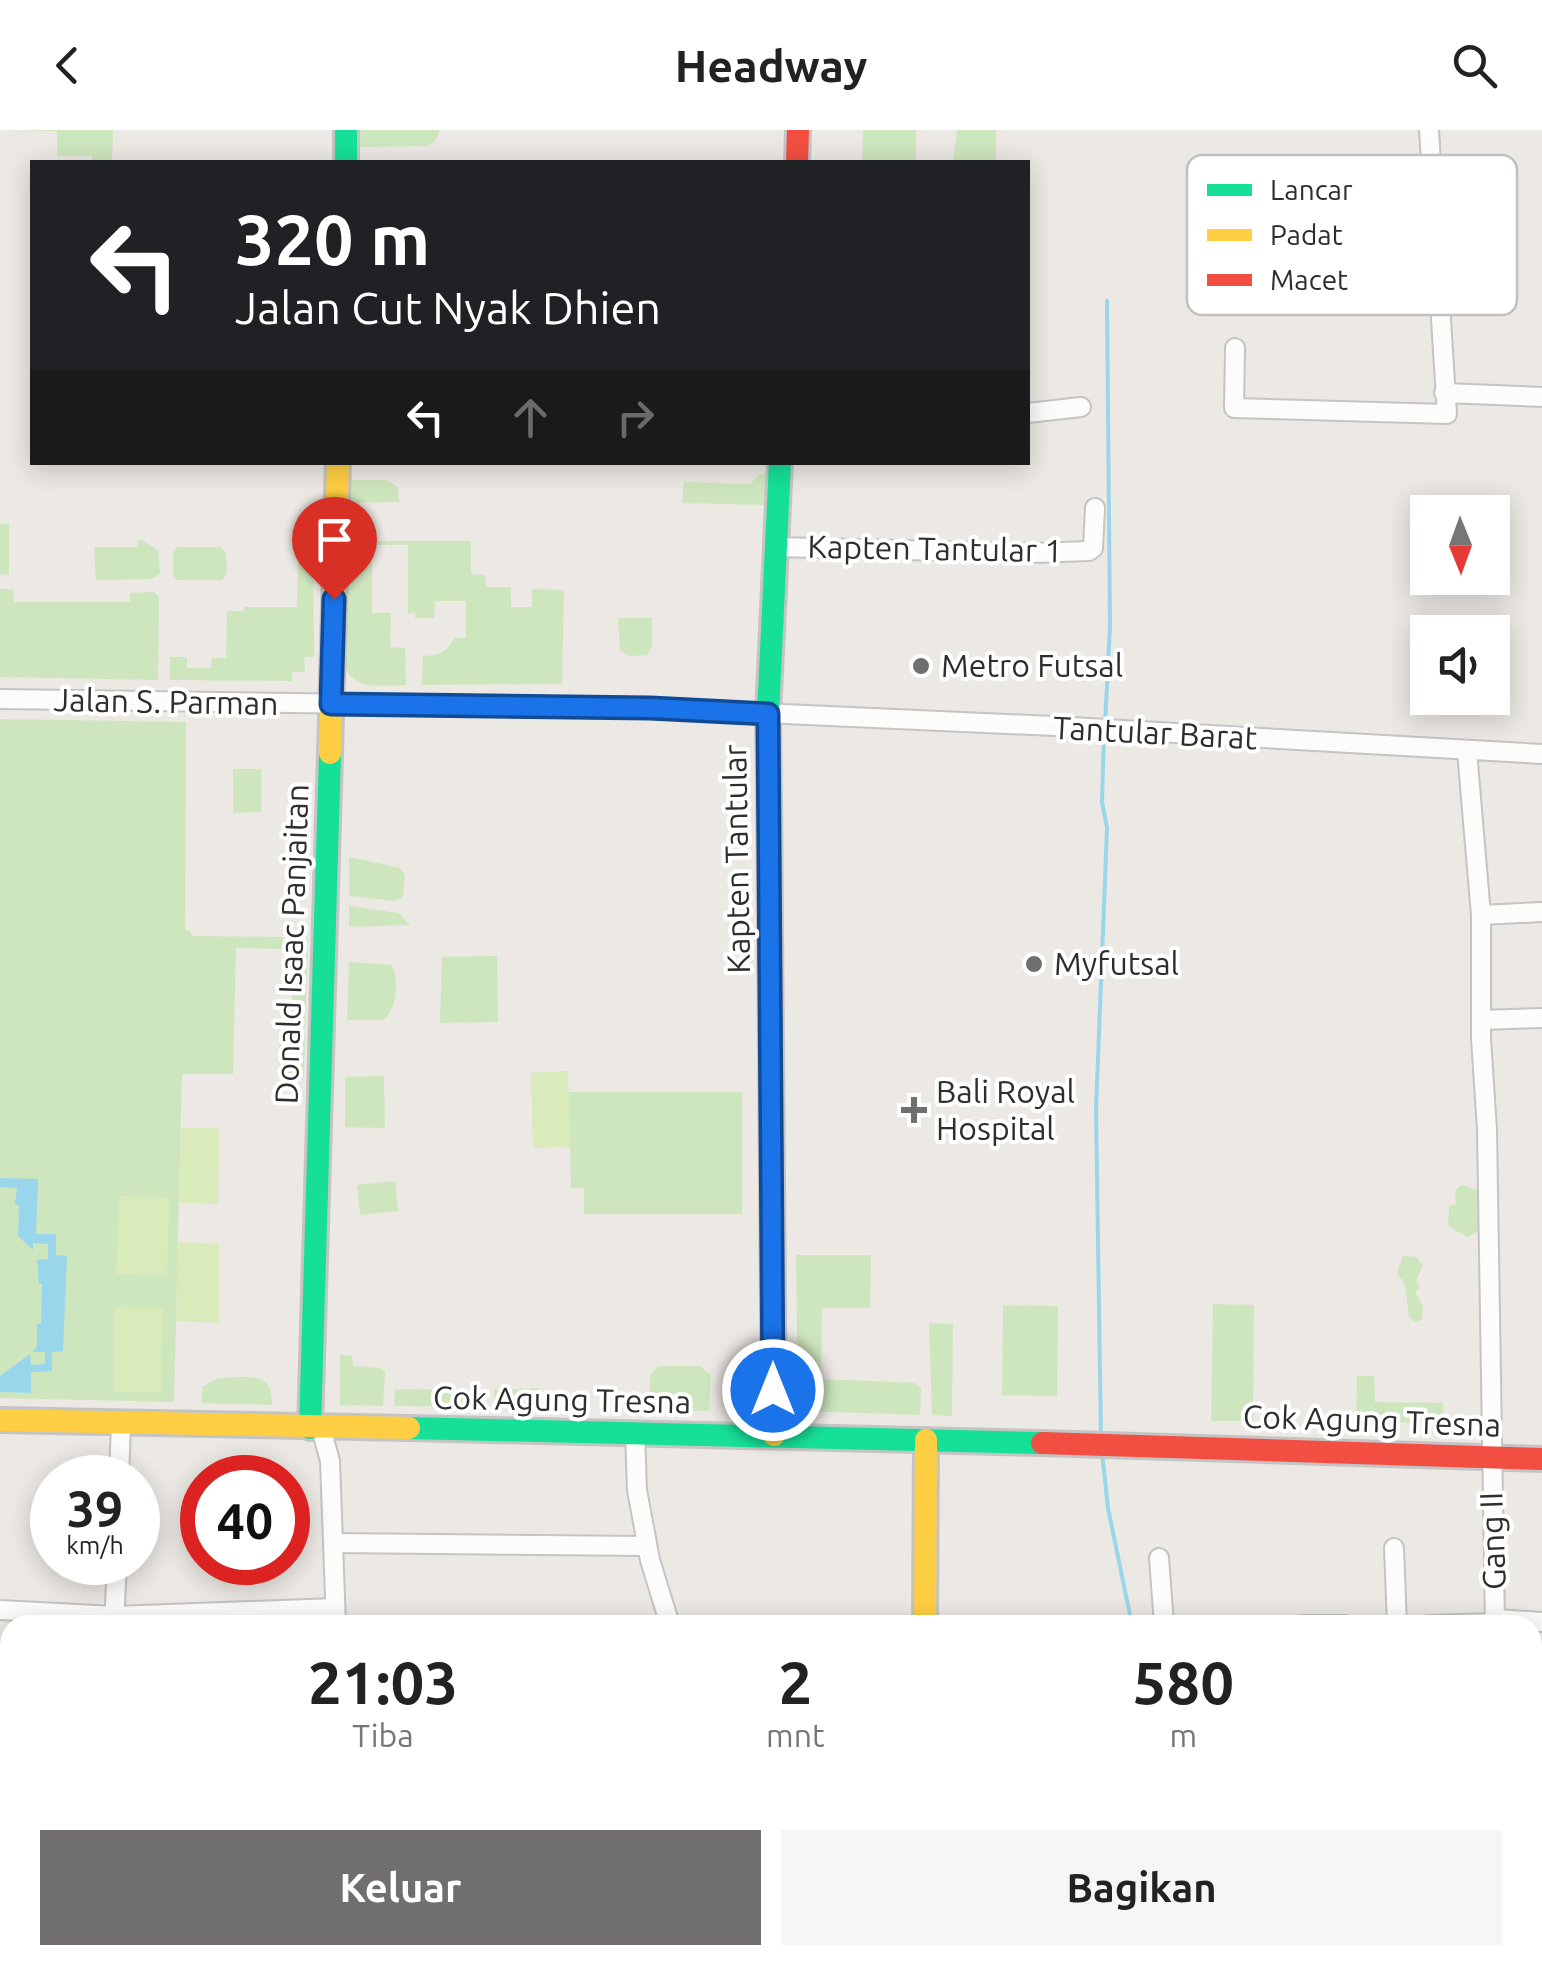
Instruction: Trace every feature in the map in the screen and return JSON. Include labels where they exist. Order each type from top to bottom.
[{"type":"street","points":[[346,130],[346,160]]},
{"type":"street","points":[[797,160],[798,130]]},
{"type":"street","points":[[1429,130],[1430,155]]},
{"type":"street","points":[[1235,348],[1234,408],[1447,414],[1440,315]]},
{"type":"street","points":[[1444,392],[1542,397]]},
{"type":"street","points":[[1030,412],[1081,407]]},
{"type":"street","name":"Donald Isaac Panjaitan","points":[[325,1428],[331,704],[338,465]]},
{"type":"street","name":"Kapten Tantular","points":[[774,1435],[768,714],[781,547],[780,465]]},
{"type":"street","name":"Kapten Tantular 1","points":[[781,547],[1089,551],[1093,548],[1095,508]]},
{"type":"street","name":"Jalan S. Parman","points":[[0,699],[650,708],[768,714]]},
{"type":"street","name":"Tantular Barat","points":[[768,714],[1542,754]]},
{"type":"street","name":"Gang II","points":[[1466,751],[1481,915],[1495,1615]]},
{"type":"street","points":[[1481,915],[1542,912]]},
{"type":"street","points":[[1481,1020],[1542,1018]]},
{"type":"street","name":"Cok Agung Tresna","points":[[0,1420],[774,1435],[1542,1459]]},
{"type":"street","points":[[120,1455],[121,1423]]},
{"type":"street","points":[[325,1428],[330,1461],[336,1615]]},
{"type":"street","points":[[635,1434],[637,1490],[647,1546],[667,1615]]},
{"type":"street","points":[[925,1615],[926,1440]]},
{"type":"street","points":[[333,1543],[647,1546]]},
{"type":"street","points":[[1394,1548],[1397,1615]]},
{"type":"street","points":[[1160,1558],[1163,1615]]},
{"type":"street","points":[[114,1615],[115,1585]]},
{"type":"street","points":[[0,1610],[57,1615]]},
{"type":"green space","points":[[7,130],[113,130],[112,160],[57,156],[57,131]]},
{"type":"green space","points":[[360,130],[439,130],[427,146],[359,147]]},
{"type":"green space","points":[[863,130],[916,130],[916,160],[862,160]]},
{"type":"green space","points":[[957,130],[996,130],[996,160],[953,160]]},
{"type":"green space","points":[[768,472],[768,505],[682,503],[684,482],[750,484]]},
{"type":"green space","points":[[347,480],[386,480],[398,487],[399,502],[347,503]]},
{"type":"green space","points":[[0,524],[9,524],[9,575],[0,574]]},
{"type":"green space","points":[[138,540],[158,551],[160,574],[151,579],[96,580],[94,547],[137,547]]},
{"type":"green space","points":[[346,541],[471,541],[471,574],[485,575],[486,587],[511,587],[511,607],[532,607],[532,589],[564,590],[562,684],[422,685],[423,656],[442,652],[454,638],[466,638],[466,601],[435,601],[434,618],[408,614],[408,545],[372,545],[372,613],[391,613],[390,647],[405,648],[406,685],[369,685],[354,679],[343,664]]},
{"type":"green space","points":[[298,546],[313,546],[314,657],[304,657],[305,672],[292,672],[292,681],[170,680],[170,657],[187,657],[187,668],[211,668],[212,658],[226,658],[227,611],[244,611],[244,607],[297,607]]},
{"type":"green space","points":[[177,547],[221,547],[226,553],[227,573],[222,580],[177,580],[173,575],[173,552]]},
{"type":"green space","points":[[0,589],[13,589],[14,602],[130,602],[130,593],[154,592],[159,597],[158,680],[0,677]]},
{"type":"green space","points":[[618,618],[652,618],[652,646],[647,655],[629,656],[620,650]]},
{"type":"green space","points":[[0,719],[186,722],[185,930],[192,936],[283,937],[283,949],[236,948],[233,1074],[182,1074],[174,1402],[0,1398]]},
{"type":"green space","points":[[233,769],[261,769],[261,812],[233,813]]},
{"type":"green space","points":[[349,857],[400,868],[405,875],[403,897],[394,901],[349,896]]},
{"type":"green space","points":[[349,906],[399,913],[410,925],[349,927]]},
{"type":"green space","points":[[293,937],[308,938],[305,1027],[291,1026]]},
{"type":"green space","points":[[497,956],[498,1022],[440,1023],[442,957]]},
{"type":"green space","points":[[349,962],[392,965],[396,994],[384,1020],[347,1020]]},
{"type":"green space","points":[[280,1035],[305,1035],[304,1076],[279,1075]]},
{"type":"green space","points":[[568,1071],[571,1147],[533,1148],[531,1073]]},
{"type":"green space","points":[[384,1076],[385,1128],[345,1127],[345,1077]]},
{"type":"green space","points":[[569,1092],[742,1092],[742,1214],[584,1214],[584,1188],[571,1188]]},
{"type":"green space","points":[[181,1128],[219,1128],[218,1204],[179,1203]]},
{"type":"green space","points":[[395,1181],[398,1211],[360,1215],[357,1185]]},
{"type":"green space","points":[[1461,1185],[1481,1191],[1480,1230],[1467,1237],[1448,1226],[1449,1207],[1456,1204],[1455,1191]]},
{"type":"green space","points":[[119,1196],[170,1198],[167,1275],[116,1274]]},
{"type":"green space","points":[[178,1242],[219,1244],[219,1323],[176,1321]]},
{"type":"green space","points":[[796,1255],[871,1255],[870,1308],[822,1308],[821,1379],[916,1383],[921,1388],[920,1415],[798,1411]]},
{"type":"green space","points":[[1403,1256],[1416,1257],[1423,1266],[1416,1280],[1420,1289],[1415,1291],[1423,1307],[1422,1319],[1416,1322],[1409,1317],[1405,1284],[1397,1273]]},
{"type":"green space","points":[[1213,1304],[1254,1305],[1253,1421],[1211,1421]]},
{"type":"green space","points":[[1003,1305],[1058,1306],[1057,1396],[1002,1395]]},
{"type":"green space","points":[[115,1307],[163,1308],[161,1392],[114,1392]]},
{"type":"green space","points":[[929,1323],[953,1324],[952,1416],[932,1415]]},
{"type":"green space","points":[[340,1355],[352,1356],[353,1366],[381,1368],[385,1372],[383,1406],[340,1405]]},
{"type":"green space","points":[[658,1366],[700,1366],[711,1375],[709,1411],[649,1410],[650,1375]]},
{"type":"green space","points":[[1357,1376],[1374,1376],[1375,1402],[1443,1403],[1444,1423],[1356,1422]]},
{"type":"green space","points":[[219,1378],[263,1381],[272,1405],[201,1403],[203,1386]]},
{"type":"green space","points":[[539,1388],[539,1408],[494,1408],[494,1390]]},
{"type":"green space","points":[[395,1389],[482,1390],[482,1407],[394,1406]]},
{"type":"water","points":[[0,1178],[38,1179],[36,1234],[56,1234],[56,1255],[67,1256],[63,1351],[52,1352],[52,1371],[31,1372],[31,1393],[0,1392],[0,1376],[30,1354],[31,1365],[45,1364],[45,1352],[33,1352],[37,1346],[37,1324],[41,1323],[42,1284],[37,1260],[48,1259],[48,1244],[33,1243],[33,1250],[18,1236],[17,1188],[0,1187]]},
{"type":"waterway","points":[[1105,724],[1110,626],[1107,301]]},
{"type":"waterway","points":[[1101,1438],[1096,1110],[1107,828],[1102,802],[1104,734]]},
{"type":"waterway","points":[[1102,1452],[1108,1508],[1130,1615]]},
{"type":"traffic: fast","points":[[346,130],[346,160]]},
{"type":"traffic: fast","points":[[769,795],[768,714],[780,465]]},
{"type":"traffic: fast","points":[[310,1428],[330,753]]},
{"type":"traffic: fast","points":[[409,1428],[1042,1443]]},
{"type":"traffic: slow","points":[[330,753],[338,465]]},
{"type":"traffic: slow","points":[[769,795],[774,1435]]},
{"type":"traffic: slow","points":[[0,1420],[409,1428]]},
{"type":"traffic: slow","points":[[925,1615],[926,1440]]},
{"type":"traffic: jam","points":[[797,160],[798,130]]},
{"type":"traffic: jam","points":[[1042,1443],[1542,1459]]},
{"type":"place","name":"Metro Futsal","points":[[921,666]]},
{"type":"place","name":"Myfutsal","points":[[1034,964]]},
{"type":"place","name":"Bali Royal Hospital","points":[[914,1110]]},
{"type":"route","points":[[334,599],[331,704],[650,708],[768,714],[773,1390]]}]
